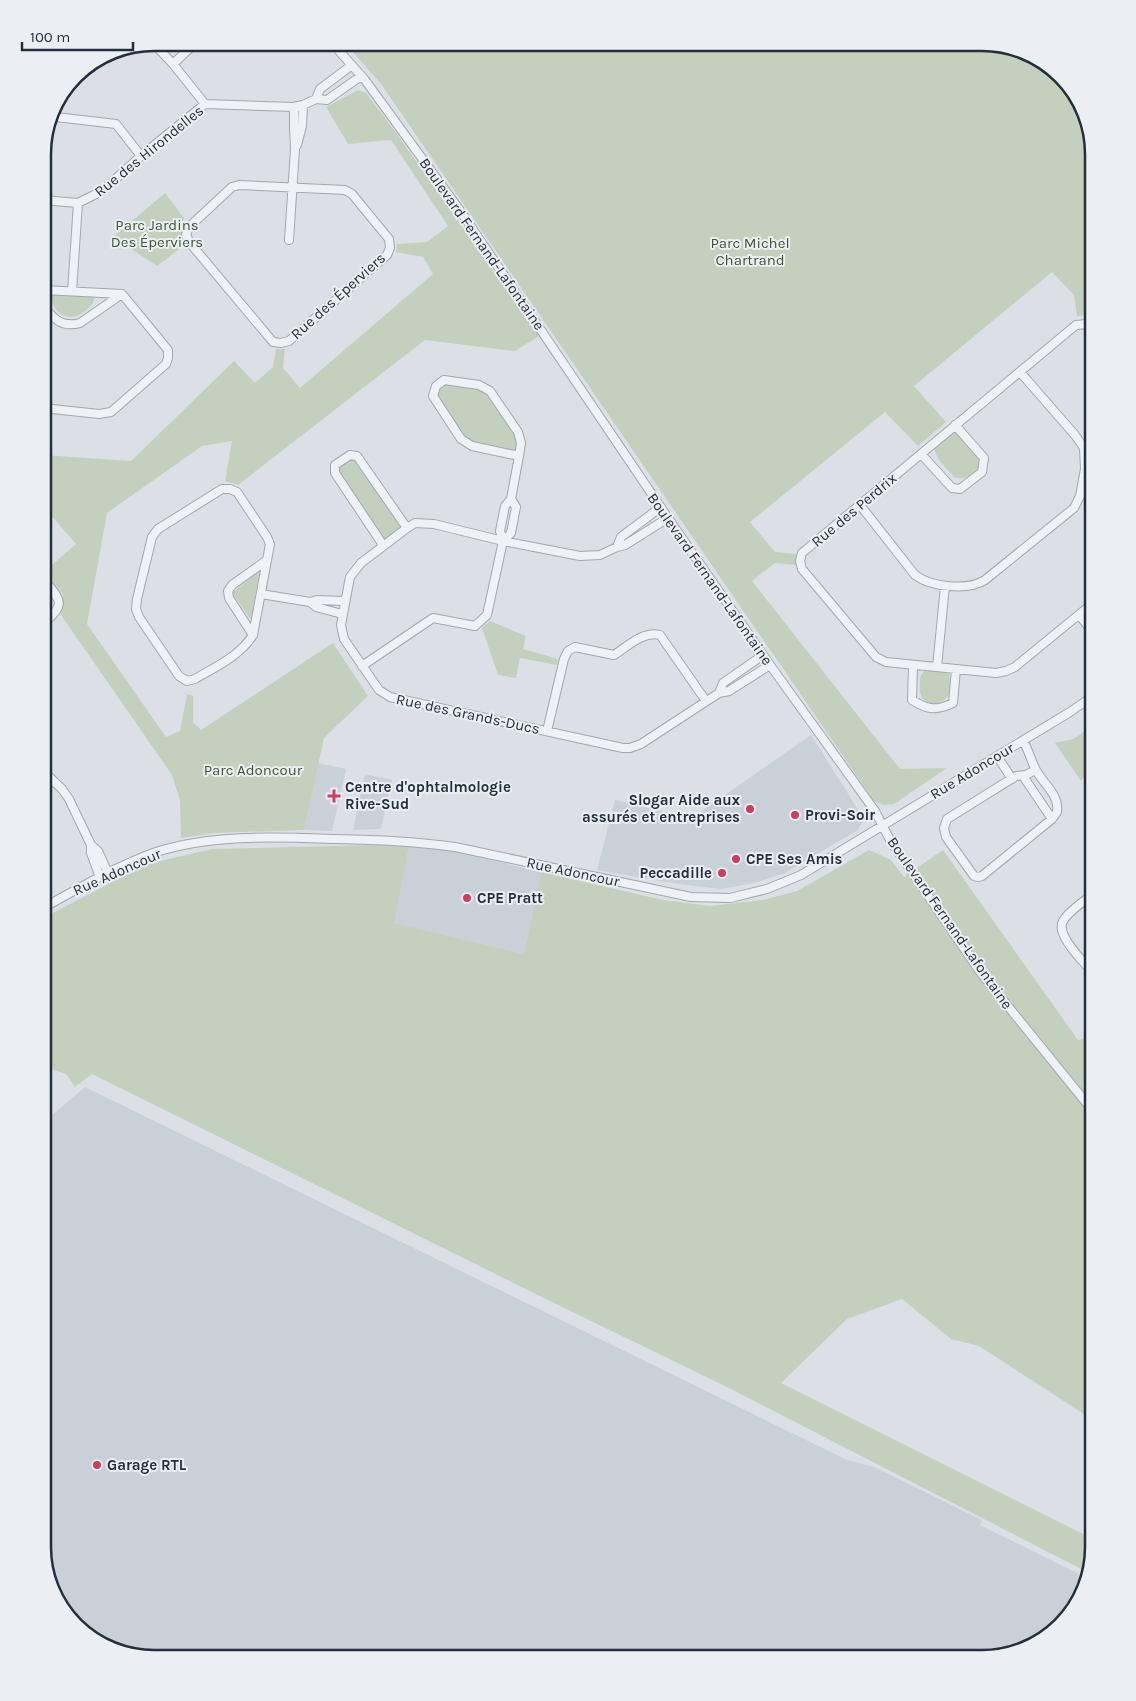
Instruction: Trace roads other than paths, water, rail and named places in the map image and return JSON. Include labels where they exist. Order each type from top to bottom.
[{"type":"street","points":[[162,51],[205,104]]},
{"type":"street","points":[[174,64],[187,51]]},
{"type":"street","name":"Boulevard Fernand-Lafontaine","points":[[340,51],[365,80],[460,212],[661,508],[770,665],[875,811],[890,840],[986,979],[1085,1100]]},
{"type":"street","name":"Rue des Hirondelles","points":[[316,99],[320,89],[352,65]]},
{"type":"street","name":"Rue des Hirondelles","points":[[51,201],[78,203],[102,191],[141,156],[205,104],[299,106],[316,99],[327,100],[361,76]]},
{"type":"street","points":[[289,240],[295,149],[294,127],[299,106]]},
{"type":"street","points":[[58,117],[116,124],[141,156]]},
{"type":"street","name":"Rue des Éperviers","points":[[239,185],[292,188],[346,190],[352,194],[389,239],[390,248],[387,255],[289,341],[281,344],[273,342],[190,243],[186,235],[189,227],[232,187],[239,185]]},
{"type":"street","points":[[72,291],[78,203]]},
{"type":"street","points":[[51,290],[122,294],[168,350],[166,364],[111,412],[99,414],[51,409]]},
{"type":"street","points":[[51,315],[57,322],[72,326],[80,323],[122,294]]},
{"type":"street","name":"Rue des Perdrix","points":[[1085,324],[1076,325],[955,425],[802,553],[800,561],[802,568],[876,657],[886,662],[913,666],[996,672],[1011,669],[1085,611]]},
{"type":"street","points":[[1020,372],[1075,435],[1085,452]]},
{"type":"street","points":[[362,666],[433,618],[476,626],[487,615],[503,541],[511,533],[516,507],[511,499],[519,456],[521,442],[518,432],[490,391],[479,385],[444,380],[436,386],[433,396],[461,439],[472,446],[519,456]]},
{"type":"street","points":[[921,454],[952,488],[960,489],[982,472],[984,458],[955,425]]},
{"type":"street","points":[[383,545],[335,474],[335,465],[342,460],[350,455],[357,456],[407,528]]},
{"type":"street","points":[[860,505],[915,575],[922,581],[945,586],[971,586],[979,584],[1074,508],[1085,482]]},
{"type":"street","points":[[230,488],[237,492],[270,544],[261,594],[253,635],[241,650],[195,679],[187,681],[179,676],[139,617],[136,609],[136,599],[152,537],[158,529],[222,490],[230,488]]},
{"type":"street","points":[[617,547],[621,537],[661,508]]},
{"type":"street","name":"Rue des Grands-Ducs","points":[[668,518],[625,545],[600,555],[580,556],[503,541],[434,524],[415,523],[360,563],[350,577],[341,624],[344,640],[379,690],[390,697],[630,748],[640,744],[719,693],[729,691],[770,665]]},
{"type":"street","points":[[253,635],[229,598],[228,591],[232,585],[268,560]]},
{"type":"street","points":[[937,667],[945,586]]},
{"type":"street","points":[[51,588],[58,597],[60,604],[57,612],[51,617]]},
{"type":"street","points":[[261,594],[310,602],[317,600],[344,601]]},
{"type":"street","points":[[310,602],[316,607],[342,614]]},
{"type":"street","points":[[1079,615],[1085,622]]},
{"type":"street","points":[[548,731],[564,659],[568,651],[575,647],[614,655],[644,635],[653,633],[660,635],[706,701]]},
{"type":"street","name":"Rue des Grands-Ducs","points":[[719,693],[723,683],[763,655]]},
{"type":"street","points":[[913,666],[912,700],[924,708],[940,709],[953,703],[956,669]]},
{"type":"street","name":"Rue Adoncour","points":[[51,904],[108,873],[156,852],[211,841],[287,838],[420,842],[455,847],[691,897],[730,898],[767,889],[801,875],[1085,702]]},
{"type":"street","points":[[1022,741],[1029,752],[1036,770],[1058,803],[1058,812],[1052,819],[978,878],[972,874],[946,837],[944,828],[946,822],[952,816],[1012,779],[1036,770]]},
{"type":"street","points":[[997,756],[1012,779]]},
{"type":"street","points":[[1023,776],[1052,819]]},
{"type":"street","points":[[51,779],[69,799],[91,845],[98,851],[108,873]]},
{"type":"street","points":[[91,845],[91,853],[100,877]]},
{"type":"street","points":[[1085,901],[1066,917],[1062,925],[1064,937],[1085,962]]},
{"type":"place","name":"Centre d'ophtalmologie Rive-Sud","points":[[334,796]]},
{"type":"place","name":"Slogar Aide aux assurés et entreprises","points":[[750,809]]},
{"type":"place","name":"Provi-Soir","points":[[795,815]]},
{"type":"place","name":"CPE Ses Amis","points":[[736,859]]},
{"type":"place","name":"Peccadille","points":[[722,873]]},
{"type":"place","name":"CPE Pratt","points":[[467,898]]},
{"type":"place","name":"Garage RTL","points":[[97,1465]]},
{"type":"park label","name":"Parc Jardins Des Éperviers","points":[[157,234]]},
{"type":"park label","name":"Parc Michel Chartrand","points":[[750,252]]},
{"type":"park label","name":"Parc Adoncour","points":[[253,770]]}]
